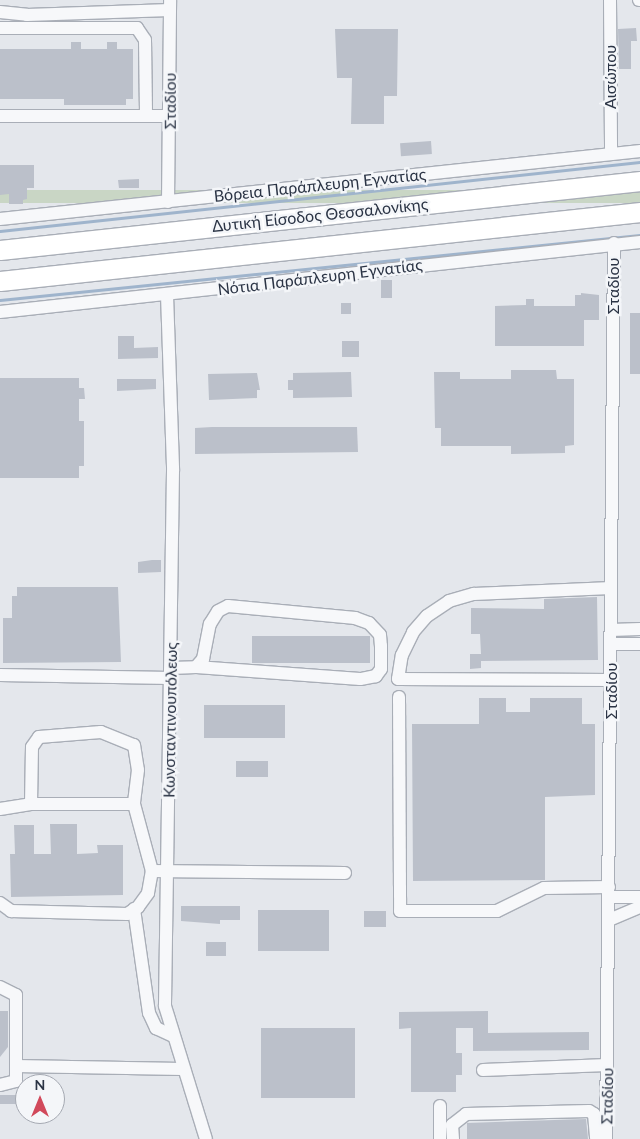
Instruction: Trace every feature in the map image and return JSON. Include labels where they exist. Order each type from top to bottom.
[{"type":"highway","name":"Δυτική Είσοδος Θεσσαλονίκης","points":[[0,250],[640,180]]},
{"type":"highway","name":"Δυτική Είσοδος Θεσσαλονίκης","points":[[0,281],[640,212]]},
{"type":"street","name":"Αισώπου","points":[[610,0],[611,154]]},
{"type":"street","points":[[0,12],[27,15],[170,5]]},
{"type":"street","name":"Σταδίου","points":[[168,202],[170,5]]},
{"type":"street","points":[[0,28],[138,28],[145,40],[146,116]]},
{"type":"street","points":[[0,116],[170,116]]},
{"type":"street","name":"Βόρεια Παράπλευρη Εγνατίας","points":[[0,220],[640,151]]},
{"type":"street","name":"Νότια Παράπλευρη Εγνατίας","points":[[0,312],[167,296],[614,243],[640,242]]},
{"type":"street","name":"Σταδίου","points":[[606,1139],[614,243]]},
{"type":"street","name":"Κωνσταντινουπόλεως","points":[[167,296],[173,472],[165,999],[182,1069],[206,1139]]},
{"type":"street","points":[[611,588],[474,594],[449,601],[427,616],[413,632],[402,655],[398,679],[611,680]]},
{"type":"street","points":[[0,675],[171,673],[196,667],[360,679],[376,676],[381,669],[380,635],[369,623],[355,618],[228,606],[218,610],[210,624],[203,659],[196,667]]},
{"type":"street","points":[[611,630],[640,629]]},
{"type":"street","points":[[611,644],[640,644]]},
{"type":"street","points":[[398,697],[400,911],[498,911],[544,888],[609,892],[640,897]]},
{"type":"street","points":[[0,904],[11,911],[127,914],[148,893],[152,871],[134,804],[138,770],[134,745],[101,732],[39,737],[32,746],[31,804]]},
{"type":"street","points":[[0,809],[31,804],[134,804]]},
{"type":"street","points":[[152,871],[345,873]]},
{"type":"street","points":[[609,920],[640,907]]},
{"type":"street","points":[[134,909],[149,1012],[156,1028],[173,1036]]},
{"type":"street","points":[[0,987],[16,995],[16,1082],[0,1086]]},
{"type":"street","points":[[483,1070],[607,1065]]},
{"type":"street","points":[[16,1066],[182,1069]]},
{"type":"street","points":[[440,1106],[440,1139]]},
{"type":"street","points":[[453,1139],[452,1124],[466,1114],[589,1111],[594,1114],[596,1139]]},
{"type":"green space","points":[[0,190],[640,190],[640,203],[0,203]]},
{"type":"building","points":[[636,28],[637,41],[631,41],[631,69],[619,69],[618,29]]},
{"type":"building","points":[[335,29],[398,29],[397,96],[384,96],[384,124],[351,124],[352,78],[337,78]]},
{"type":"building","points":[[71,42],[81,42],[81,49],[107,49],[107,42],[117,42],[117,49],[133,49],[133,99],[126,99],[126,105],[64,105],[64,99],[0,99],[0,49],[71,49]]},
{"type":"building","points":[[431,141],[432,154],[401,156],[400,143]]},
{"type":"building","points":[[0,165],[34,165],[34,188],[27,188],[27,199],[23,200],[23,204],[9,204],[9,194],[0,195]]},
{"type":"building","points":[[139,179],[139,188],[119,188],[118,180]]},
{"type":"building","points":[[381,280],[392,280],[392,298],[381,298]]},
{"type":"building","points":[[581,293],[599,295],[599,320],[584,320],[584,346],[495,346],[495,306],[526,305],[526,299],[534,299],[534,306],[575,306],[575,295],[581,295]]},
{"type":"building","points":[[341,303],[351,303],[351,314],[341,314]]},
{"type":"building","points":[[630,313],[640,313],[640,374],[630,374]]},
{"type":"building","points":[[118,336],[134,336],[134,348],[158,347],[158,358],[118,359]]},
{"type":"building","points":[[342,341],[359,341],[359,357],[342,357]]},
{"type":"building","points":[[511,370],[556,370],[557,379],[574,379],[574,445],[565,446],[565,453],[511,454],[511,446],[441,446],[441,428],[435,428],[434,372],[460,372],[460,379],[511,379]]},
{"type":"building","points":[[351,372],[352,397],[293,398],[293,390],[288,390],[288,380],[293,380],[293,373]]},
{"type":"building","points":[[257,373],[260,390],[257,390],[257,398],[209,400],[208,374]]},
{"type":"building","points":[[0,378],[79,378],[79,388],[84,388],[85,399],[79,399],[79,421],[84,421],[84,466],[79,466],[79,478],[0,478]]},
{"type":"building","points":[[117,379],[156,379],[156,389],[117,391]]},
{"type":"building","points":[[357,427],[358,452],[195,454],[195,428]]},
{"type":"building","points":[[161,560],[161,572],[138,573],[138,562]]},
{"type":"building","points":[[17,587],[118,587],[121,662],[3,663],[3,618],[12,618],[12,596],[17,596]]},
{"type":"building","points":[[597,597],[598,660],[481,661],[481,668],[470,669],[470,654],[481,654],[480,634],[471,634],[471,608],[544,609],[544,599]]},
{"type":"building","points":[[252,636],[370,636],[370,663],[252,663]]},
{"type":"building","points":[[479,698],[506,698],[506,712],[530,712],[530,698],[582,698],[582,724],[595,724],[595,795],[545,797],[545,880],[413,881],[412,724],[479,724]]},
{"type":"building","points":[[204,705],[285,705],[285,738],[204,738]]},
{"type":"building","points":[[236,761],[268,761],[268,777],[236,777]]},
{"type":"building","points":[[50,824],[77,824],[77,854],[98,853],[97,845],[123,845],[123,895],[11,897],[10,854],[15,854],[14,825],[34,825],[34,854],[51,854]]},
{"type":"building","points":[[181,906],[240,906],[240,920],[220,920],[220,924],[181,921]]},
{"type":"building","points":[[258,910],[329,910],[329,951],[258,951]]},
{"type":"building","points":[[364,911],[386,911],[386,927],[364,927]]},
{"type":"building","points":[[206,942],[226,942],[226,956],[206,956]]},
{"type":"building","points":[[0,1011],[8,1011],[8,1047],[0,1057]]},
{"type":"building","points":[[488,1011],[488,1033],[589,1032],[589,1050],[473,1051],[473,1028],[456,1028],[456,1053],[462,1053],[462,1075],[456,1075],[456,1092],[411,1092],[411,1028],[399,1029],[399,1012]]},
{"type":"building","points":[[261,1028],[355,1028],[355,1098],[261,1098]]},
{"type":"building","points":[[0,1095],[15,1095],[15,1104],[0,1104]]},
{"type":"building","points":[[586,1119],[588,1139],[467,1139],[467,1123]]},
{"type":"waterway","points":[[0,231],[640,162]]},
{"type":"waterway","points":[[0,300],[640,235]]}]
